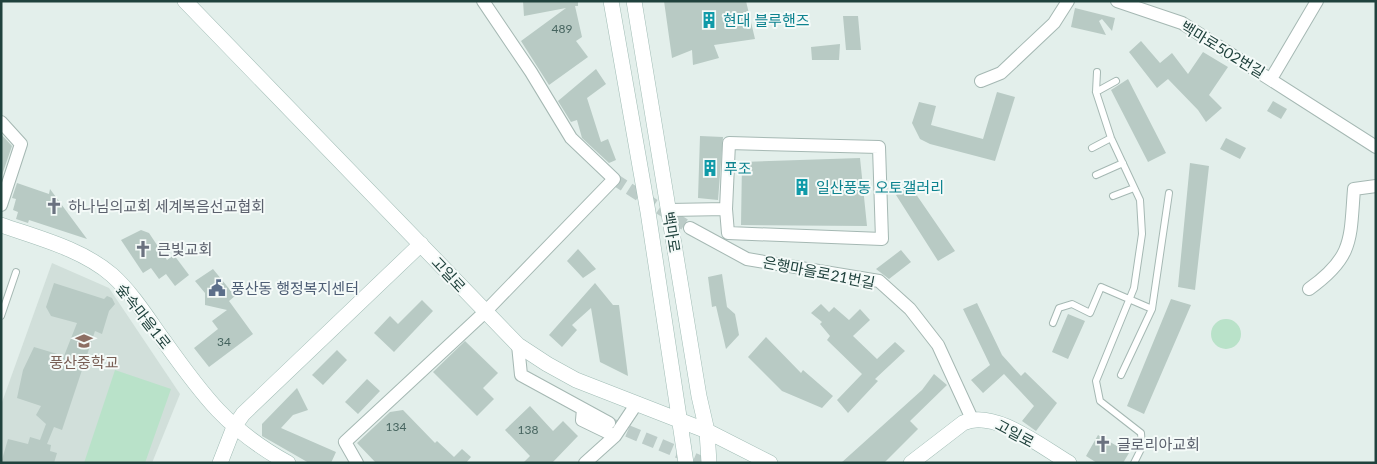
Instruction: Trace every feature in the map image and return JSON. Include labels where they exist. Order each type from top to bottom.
[{"type":"main road","name":"고일로","points":[[186,1],[518,345],[576,380],[680,419],[770,463]]},
{"type":"main road","name":"백마로","points":[[612,1],[686,463]]},
{"type":"main road","name":"백마로","points":[[634,1],[699,396],[707,431],[709,463]]},
{"type":"main road","name":"숲속마을1로","points":[[1,225],[82,256],[112,275],[136,302],[214,409],[263,449],[288,463]]},
{"type":"main road","points":[[220,463],[234,427],[243,414],[420,244]]},
{"type":"main road","name":"고일로","points":[[972,418],[990,420],[1000,424],[1069,463]]},
{"type":"main road","points":[[911,463],[972,418]]},
{"type":"street","points":[[357,463],[345,442],[485,312],[614,179],[571,138],[531,72],[484,1]]},
{"type":"street","points":[[981,81],[1001,73],[1054,23],[1068,1]]},
{"type":"street","name":"백마로502번길","points":[[1117,1],[1182,23],[1376,147]]},
{"type":"street","name":"백마로502번길","points":[[1271,79],[1317,1]]},
{"type":"street","points":[[1,122],[21,144],[6,175],[1,205]]},
{"type":"street","points":[[729,144],[879,147],[882,239],[728,233],[726,209],[729,144]]},
{"type":"street","points":[[1309,289],[1329,275],[1349,245],[1354,189],[1376,186]]},
{"type":"street","points":[[669,210],[726,209]]},
{"type":"street","name":"은행마을로21번길","points":[[690,228],[747,258],[879,282],[910,309],[938,345],[972,418]]},
{"type":"street","points":[[518,345],[521,375],[609,423]]},
{"type":"street","points":[[585,463],[614,436],[638,403]]},
{"type":"street","points":[[583,409],[582,420],[614,436]]},
{"type":"lane","points":[[1097,72],[1096,92],[1112,138],[1140,200],[1142,234],[1134,288],[1096,381],[1100,401],[1141,433],[1142,447],[1134,463]]},
{"type":"lane","points":[[1096,92],[1116,82]]},
{"type":"lane","points":[[1092,148],[1112,138]]},
{"type":"lane","points":[[1096,175],[1123,163]]},
{"type":"lane","points":[[1112,196],[1134,188]]},
{"type":"lane","points":[[1121,375],[1152,309],[1169,193]]},
{"type":"lane","points":[[1,316],[16,272]]},
{"type":"lane","points":[[1053,323],[1059,308],[1072,304],[1090,313],[1101,287],[1152,309]]},
{"type":"shaded area","name":"풍산중학교","points":[[52,263],[109,288],[180,394],[152,463],[1,463],[1,405]]},
{"type":"green space","points":[[1226,319],[1232,320],[1240,328],[1240,340],[1232,348],[1226,349],[1220,348],[1212,340],[1211,334],[1212,328],[1220,320]]},
{"type":"green space","points":[[115,370],[171,389],[145,463],[84,463]]},
{"type":"building","points":[[523,1],[578,1],[578,6],[575,6],[582,37],[576,41],[588,57],[549,85],[521,41],[566,8],[524,16]]},
{"type":"building","name":"현대 블루핸즈","points":[[664,1],[746,1],[755,39],[714,45],[719,58],[693,65],[692,50],[672,58]]},
{"type":"building","points":[[1075,8],[1115,18],[1112,31],[1102,19],[1099,21],[1106,35],[1071,27]]},
{"type":"building","points":[[843,16],[858,16],[861,50],[846,50]]},
{"type":"building","points":[[1141,41],[1160,63],[1172,53],[1188,74],[1203,52],[1228,67],[1209,95],[1222,108],[1206,122],[1198,110],[1168,79],[1157,88],[1129,52]]},
{"type":"building","points":[[840,44],[839,60],[812,60],[811,47]]},
{"type":"building","points":[[596,69],[606,84],[587,98],[601,142],[608,139],[616,160],[609,163],[582,138],[577,120],[571,122],[558,101]]},
{"type":"building","points":[[1128,79],[1166,153],[1148,162],[1111,90]]},
{"type":"building","points":[[997,92],[1015,97],[995,161],[930,144],[920,139],[912,123],[919,102],[936,106],[931,125],[983,139]]},
{"type":"building","points":[[1273,101],[1287,109],[1281,119],[1267,111]]},
{"type":"building","points":[[1,134],[12,146],[1,178]]},
{"type":"building","name":"푸조","points":[[700,136],[723,137],[718,200],[698,198]]},
{"type":"building","points":[[1226,138],[1246,148],[1240,159],[1220,149]]},
{"type":"building","name":"일산풍동 오토갤러리","points":[[860,158],[867,226],[741,225],[742,162]]},
{"type":"building","points":[[1190,163],[1209,166],[1195,290],[1178,287]]},
{"type":"building","points":[[17,183],[49,194],[50,189],[87,239],[29,220],[28,223],[16,219],[18,212],[13,210],[16,199],[12,198]]},
{"type":"building","points":[[909,184],[955,251],[938,261],[896,195]]},
{"type":"building","name":"큰빛교회","points":[[141,230],[149,233],[167,260],[174,255],[189,275],[175,286],[166,274],[159,279],[151,268],[143,273],[121,240]]},
{"type":"building","points":[[578,249],[596,269],[583,278],[567,261]]},
{"type":"building","points":[[901,250],[911,262],[889,279],[876,269]]},
{"type":"building","points":[[213,269],[235,296],[229,301],[253,334],[209,367],[194,348],[218,329],[212,321],[227,310],[205,305],[205,293],[195,281]]},
{"type":"building","points":[[722,274],[727,307],[735,314],[739,335],[726,349],[716,306],[712,307],[708,277]]},
{"type":"building","points":[[54,283],[104,299],[107,296],[112,298],[115,304],[109,311],[102,334],[95,331],[62,430],[54,427],[47,444],[51,445],[50,451],[57,453],[54,463],[1,463],[8,439],[28,444],[30,437],[40,440],[46,424],[36,415],[41,406],[17,398],[23,370],[34,347],[64,356],[77,323],[51,316],[46,307]]},
{"type":"building","points":[[595,283],[613,305],[619,305],[628,376],[600,362],[591,308],[572,325],[577,330],[562,347],[549,335]]},
{"type":"building","points":[[1171,299],[1191,305],[1144,414],[1127,406]]},
{"type":"building","points":[[422,300],[433,311],[394,352],[374,333],[390,316],[398,324]]},
{"type":"building","points":[[977,303],[1002,355],[1021,376],[1025,372],[1057,403],[1036,431],[1022,421],[1034,406],[1004,374],[983,393],[971,380],[990,365],[963,309]]},
{"type":"building","points":[[821,304],[829,312],[834,307],[849,320],[860,309],[870,320],[853,336],[877,359],[895,342],[905,351],[875,379],[878,381],[848,413],[837,400],[862,374],[827,340],[830,336],[820,324],[822,322],[811,313]]},
{"type":"building","points":[[1068,314],[1085,321],[1068,359],[1052,352]]},
{"type":"building","points":[[766,337],[801,373],[803,370],[833,396],[822,408],[782,391],[748,357]]},
{"type":"building","points":[[465,341],[498,373],[483,388],[494,399],[477,416],[433,372]]},
{"type":"building","points":[[337,350],[347,360],[323,385],[312,375]]},
{"type":"building","points":[[934,374],[947,385],[910,421],[918,429],[884,463],[841,463],[922,390]]},
{"type":"building","points":[[367,379],[380,391],[358,414],[345,402]]},
{"type":"building","points":[[297,388],[308,410],[293,415],[281,428],[336,452],[331,463],[309,463],[262,436],[262,424]]},
{"type":"building","points":[[530,406],[553,431],[563,421],[578,436],[552,463],[523,463],[530,456],[505,430]]},
{"type":"building","points":[[403,410],[435,443],[437,441],[454,457],[462,449],[471,457],[466,463],[376,463],[357,443],[390,412]]},
{"type":"building","name":"글로리아교회","points":[[1098,435],[1129,453],[1123,463],[1097,463],[1086,456]]},
{"type":"tunnel","points":[[614,179],[690,228]]},
{"type":"tunnel","points":[[611,424],[704,463]]},
{"type":"place","name":"현대 블루핸즈","points":[[709,20]]},
{"type":"place","name":"푸조","points":[[710,168]]},
{"type":"place","name":"일산풍동 오토갤러리","points":[[802,187]]},
{"type":"place","name":"하나님의교회 세계복음선교협회","points":[[54,206]]},
{"type":"place","name":"큰빛교회","points":[[143,249]]},
{"type":"place","name":"풍산동 행정복지센터","points":[[217,288]]},
{"type":"place","name":"풍산중학교","points":[[84,341]]},
{"type":"place","name":"글로리아교회","points":[[1103,444]]}]
